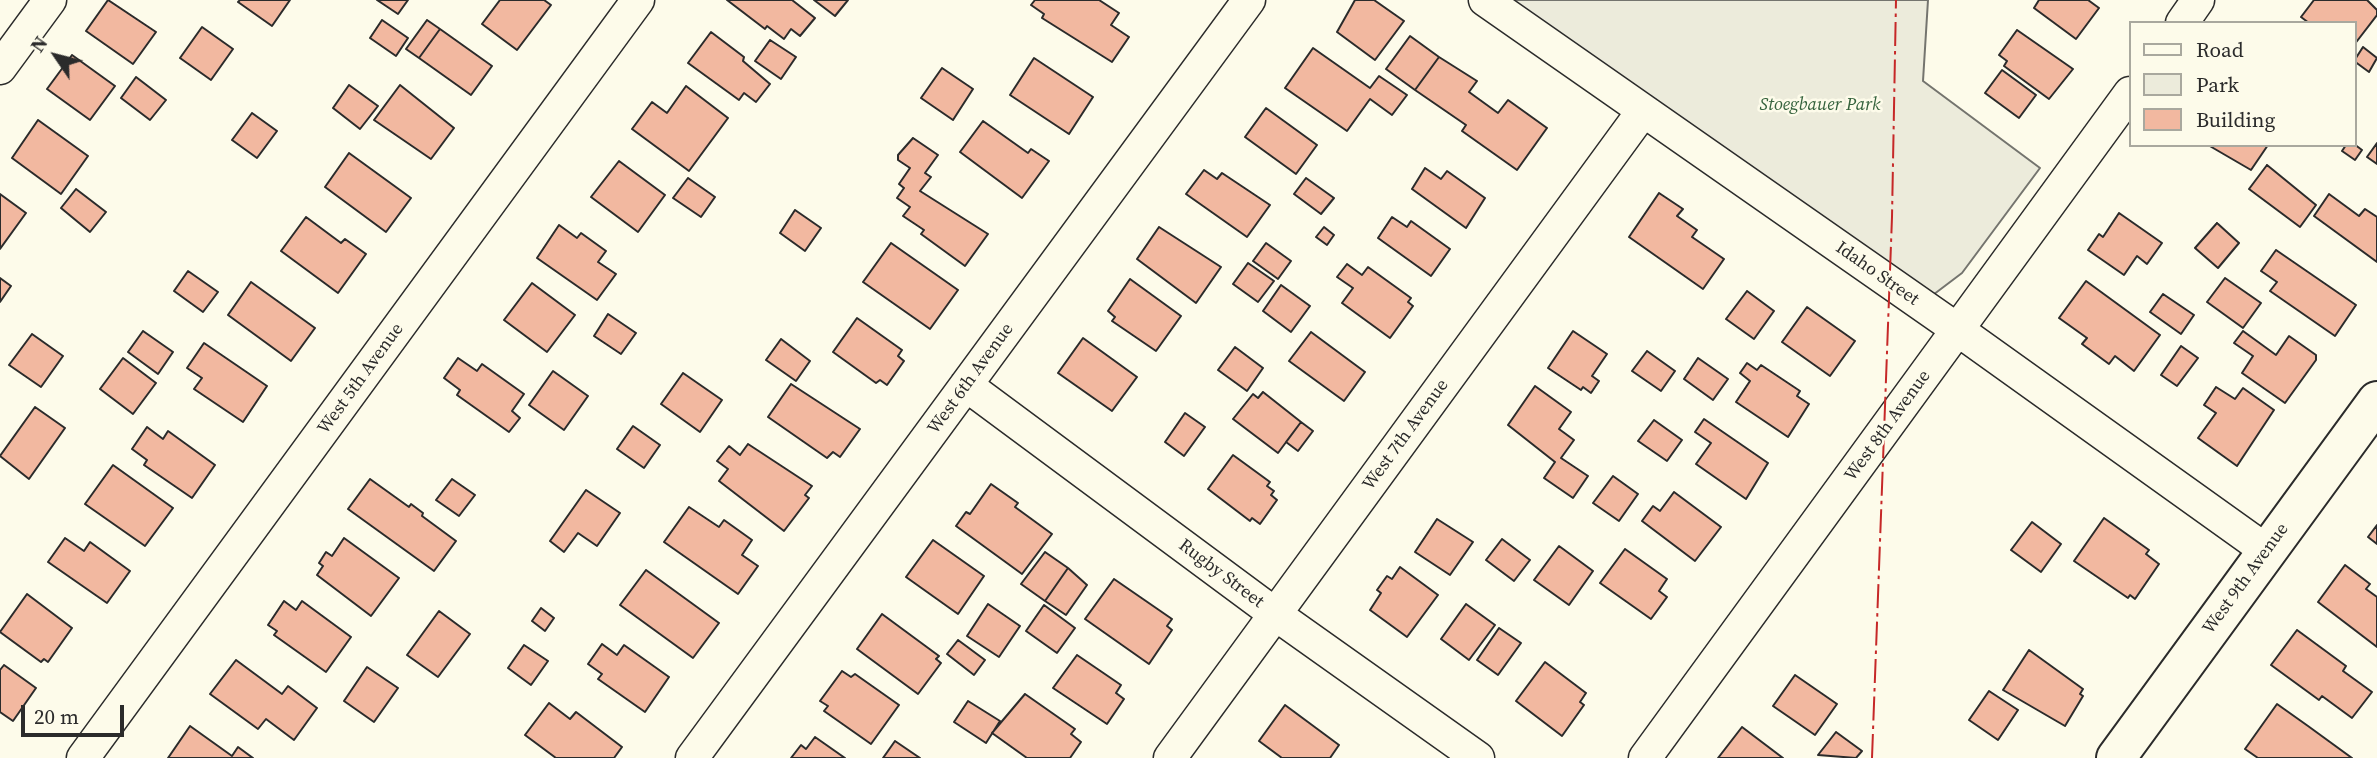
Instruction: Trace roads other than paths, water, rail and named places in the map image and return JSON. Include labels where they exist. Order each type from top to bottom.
[{"type":"main road","name":"West 9th Avenue","points":[[2116,758],[2377,401]]},
{"type":"street","points":[[0,68],[50,0]]},
{"type":"street","name":"West 5th Avenue","points":[[83,758],[638,0]]},
{"type":"street","name":"West 6th Avenue","points":[[692,758],[1249,0]]},
{"type":"street","name":"Idaho Street","points":[[1485,0],[1958,330],[2267,551]]},
{"type":"street","points":[[2183,21],[2198,0]]},
{"type":"street","name":"West 8th Avenue","points":[[1645,758],[2128,96]]},
{"type":"street","name":"West 7th Avenue","points":[[1170,758],[1643,111]]},
{"type":"street","name":"Rugby Street","points":[[966,385],[1275,614],[1478,758]]},
{"type":"park label","name":"Stoegbauer Park","points":[[1820,105]]}]
